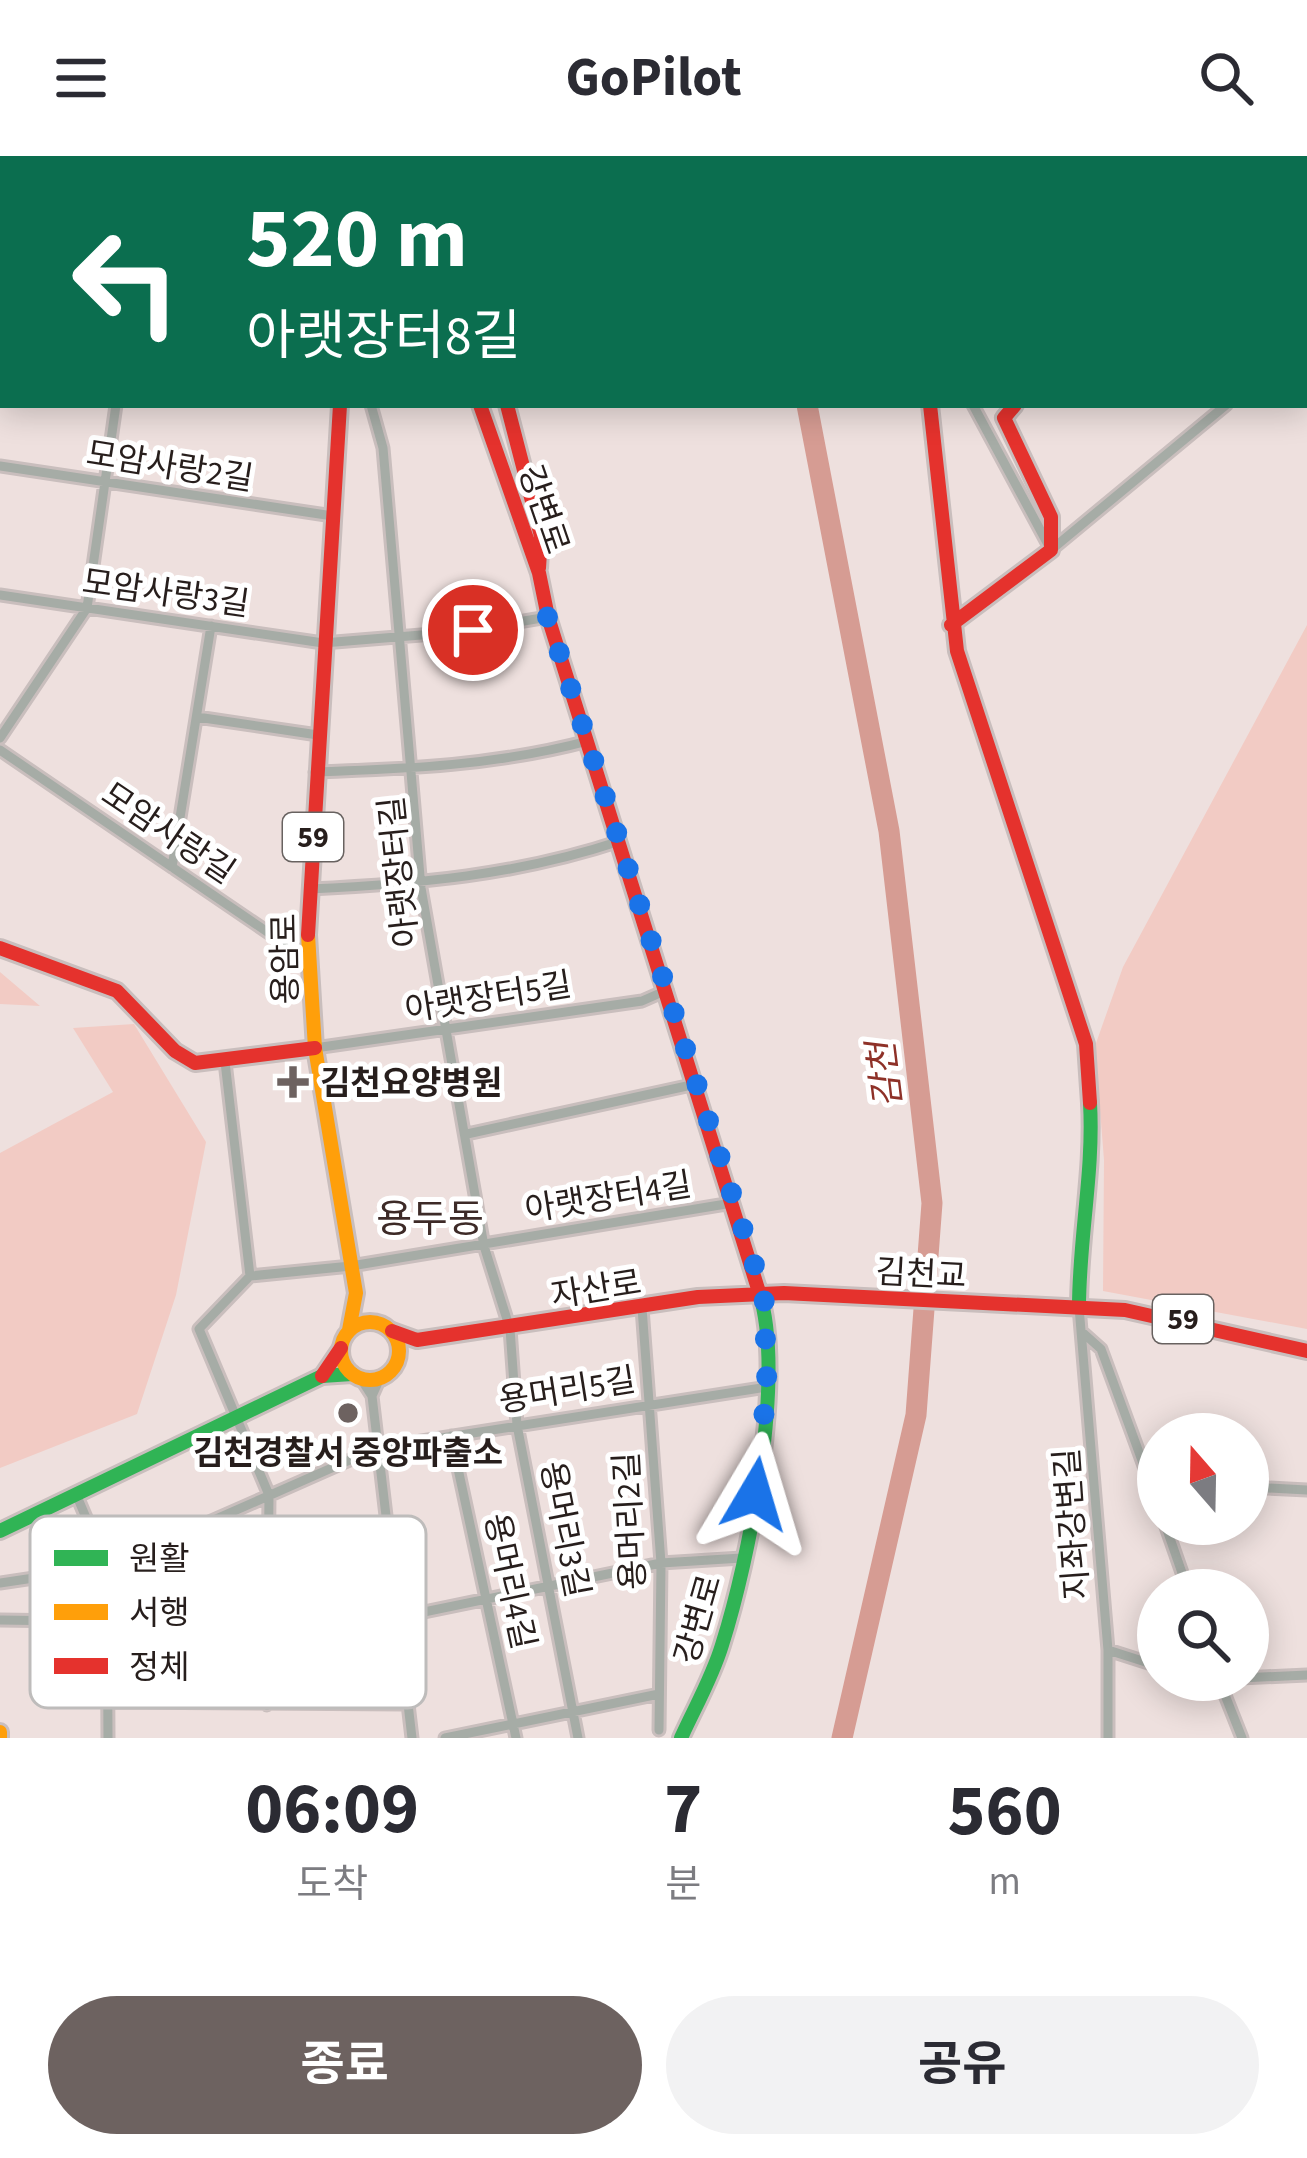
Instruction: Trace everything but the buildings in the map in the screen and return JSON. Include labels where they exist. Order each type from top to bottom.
[{"type":"street","points":[[0,738],[87,608],[116,408]]},
{"type":"street","name":"용암로","points":[[340,408],[307,959],[315,1048],[356,1293]]},
{"type":"street","name":"아랫장터길","points":[[371,408],[383,448],[415,769],[421,884],[484,1244],[510,1329]]},
{"type":"street","name":"강변로","points":[[481,408],[539,573],[548,617],[764,1295],[767,1387],[742,1558],[722,1646],[681,1738]]},
{"type":"street","points":[[508,408],[541,536],[539,573]]},
{"type":"street","points":[[930,408],[951,625],[991,768],[1086,1044],[1093,1152],[1079,1243],[1078,1307]]},
{"type":"street","points":[[975,408],[1051,550]]},
{"type":"street","points":[[1013,408],[1004,418],[1051,517],[1051,550]]},
{"type":"street","points":[[951,625],[1051,550],[1222,408]]},
{"type":"street","name":"모암사랑2길","points":[[0,466],[333,516]]},
{"type":"street","name":"모암사랑3길","points":[[0,595],[323,643],[402,638],[548,617]]},
{"type":"street","points":[[172,867],[211,626]]},
{"type":"street","points":[[197,717],[318,735]]},
{"type":"street","points":[[316,772],[415,769],[537,755],[587,741]]},
{"type":"street","name":"모암사랑길","points":[[0,750],[307,959]]},
{"type":"street","points":[[310,889],[421,884],[565,859],[620,841]]},
{"type":"street","points":[[0,948],[117,992],[175,1051],[195,1063],[315,1048]]},
{"type":"street","name":"아랫장터5길","points":[[315,1048],[642,1001],[668,990]]},
{"type":"street","points":[[225,1062],[250,1276],[200,1329],[269,1495],[269,1516]]},
{"type":"street","points":[[466,1134],[698,1083]]},
{"type":"street","name":"아랫장터4길","points":[[250,1276],[351,1266],[731,1203]]},
{"type":"street","name":"59","points":[[356,1293],[376,1322]]},
{"type":"street","name":"59","points":[[349,1330],[356,1293]]},
{"type":"street","name":"김천교","points":[[784,1294],[1078,1307]]},
{"type":"street","name":"자산로","points":[[417,1340],[698,1298],[784,1294]]},
{"type":"street","name":"지좌강변길","points":[[1078,1307],[1108,1650],[1108,1738]]},
{"type":"street","name":"59","points":[[1078,1307],[1174,1317],[1307,1351]]},
{"type":"street","name":"용머리2길","points":[[642,1308],[661,1563],[659,1730]]},
{"type":"street","points":[[322,1376],[349,1330],[376,1322],[392,1331],[398,1358]]},
{"type":"street","name":"용머리3길","points":[[510,1329],[517,1425],[578,1738]]},
{"type":"street","name":"59","points":[[392,1331],[417,1340]]},
{"type":"street","points":[[1082,1332],[1101,1349],[1137,1439]]},
{"type":"street","points":[[384,1516],[372,1396],[380,1378],[417,1340]]},
{"type":"street","points":[[341,1348],[372,1396]]},
{"type":"street","points":[[31,1516],[322,1376],[380,1378]]},
{"type":"street","name":"용머리5길","points":[[222,1516],[377,1448],[767,1387]]},
{"type":"street","name":"용머리4길","points":[[451,1436],[516,1738]]},
{"type":"street","points":[[1269,1488],[1307,1490]]},
{"type":"street","points":[[76,1494],[85,1516]]},
{"type":"street","points":[[0,1531],[30,1516]]},
{"type":"street","points":[[426,1613],[661,1563],[742,1558]]},
{"type":"street","name":"용머리5길","points":[[0,1583],[30,1579]]},
{"type":"street","points":[[0,1619],[30,1620]]},
{"type":"street","points":[[1108,1650],[1137,1659]]},
{"type":"street","points":[[1269,1678],[1307,1675]]},
{"type":"street","points":[[445,1738],[573,1708],[659,1694]]},
{"type":"street","points":[[1228,1701],[1242,1738]]},
{"type":"street","points":[[108,1738],[109,1708]]},
{"type":"street","points":[[407,1708],[412,1738]]},
{"type":"shaded area","points":[[1307,625],[1307,1329],[1103,1291],[1104,1160],[1095,1046],[1123,967]]},
{"type":"shaded area","points":[[0,972],[40,1006],[0,1004]]},
{"type":"shaded area","points":[[134,1024],[206,1142],[176,1295],[137,1414],[0,1468],[0,1153],[113,1092],[73,1028]]},
{"type":"waterway","name":"감천","points":[[808,408],[889,831],[932,1203],[916,1415],[842,1738]]},
{"type":"traffic: fast","points":[[1079,1307],[1090,1103]]},
{"type":"traffic: fast","points":[[681,1738],[722,1645],[753,1518],[768,1371],[759,1292]]},
{"type":"traffic: fast","points":[[31,1516],[322,1376],[352,1374]]},
{"type":"traffic: fast","points":[[0,1531],[30,1517]]},
{"type":"traffic: slow","points":[[308,935],[315,1048],[356,1293],[349,1330]]},
{"type":"traffic: slow","points":[[370,1322],[391,1330],[399,1351],[391,1372],[370,1380],[349,1372],[341,1351],[349,1330],[370,1322]]},
{"type":"traffic: slow","points":[[0,1732],[0,1738]]},
{"type":"traffic: jam","points":[[308,935],[340,408]]},
{"type":"traffic: jam","points":[[481,408],[539,573],[548,617],[759,1292]]},
{"type":"traffic: jam","points":[[508,408],[541,536],[539,568]]},
{"type":"traffic: jam","points":[[930,408],[957,651],[1086,1044],[1090,1103]]},
{"type":"traffic: jam","points":[[951,625],[1051,550],[1051,517],[1004,418],[1012,408]]},
{"type":"traffic: jam","points":[[0,948],[117,991],[175,1051],[195,1063],[315,1048]]},
{"type":"traffic: jam","points":[[392,1331],[417,1340],[698,1297],[784,1293],[1125,1310],[1307,1351]]},
{"type":"traffic: jam","points":[[322,1376],[341,1348]]},
{"type":"place","name":"김천요양병원","points":[[293,1082]]},
{"type":"place","name":"김천경찰서 중앙파출소","points":[[348,1413]]},
{"type":"district","name":"용두동","points":[[430,1218]]},
{"type":"route","points":[[473,630],[548,617],[764,1295],[767,1387],[755,1494]]}]
